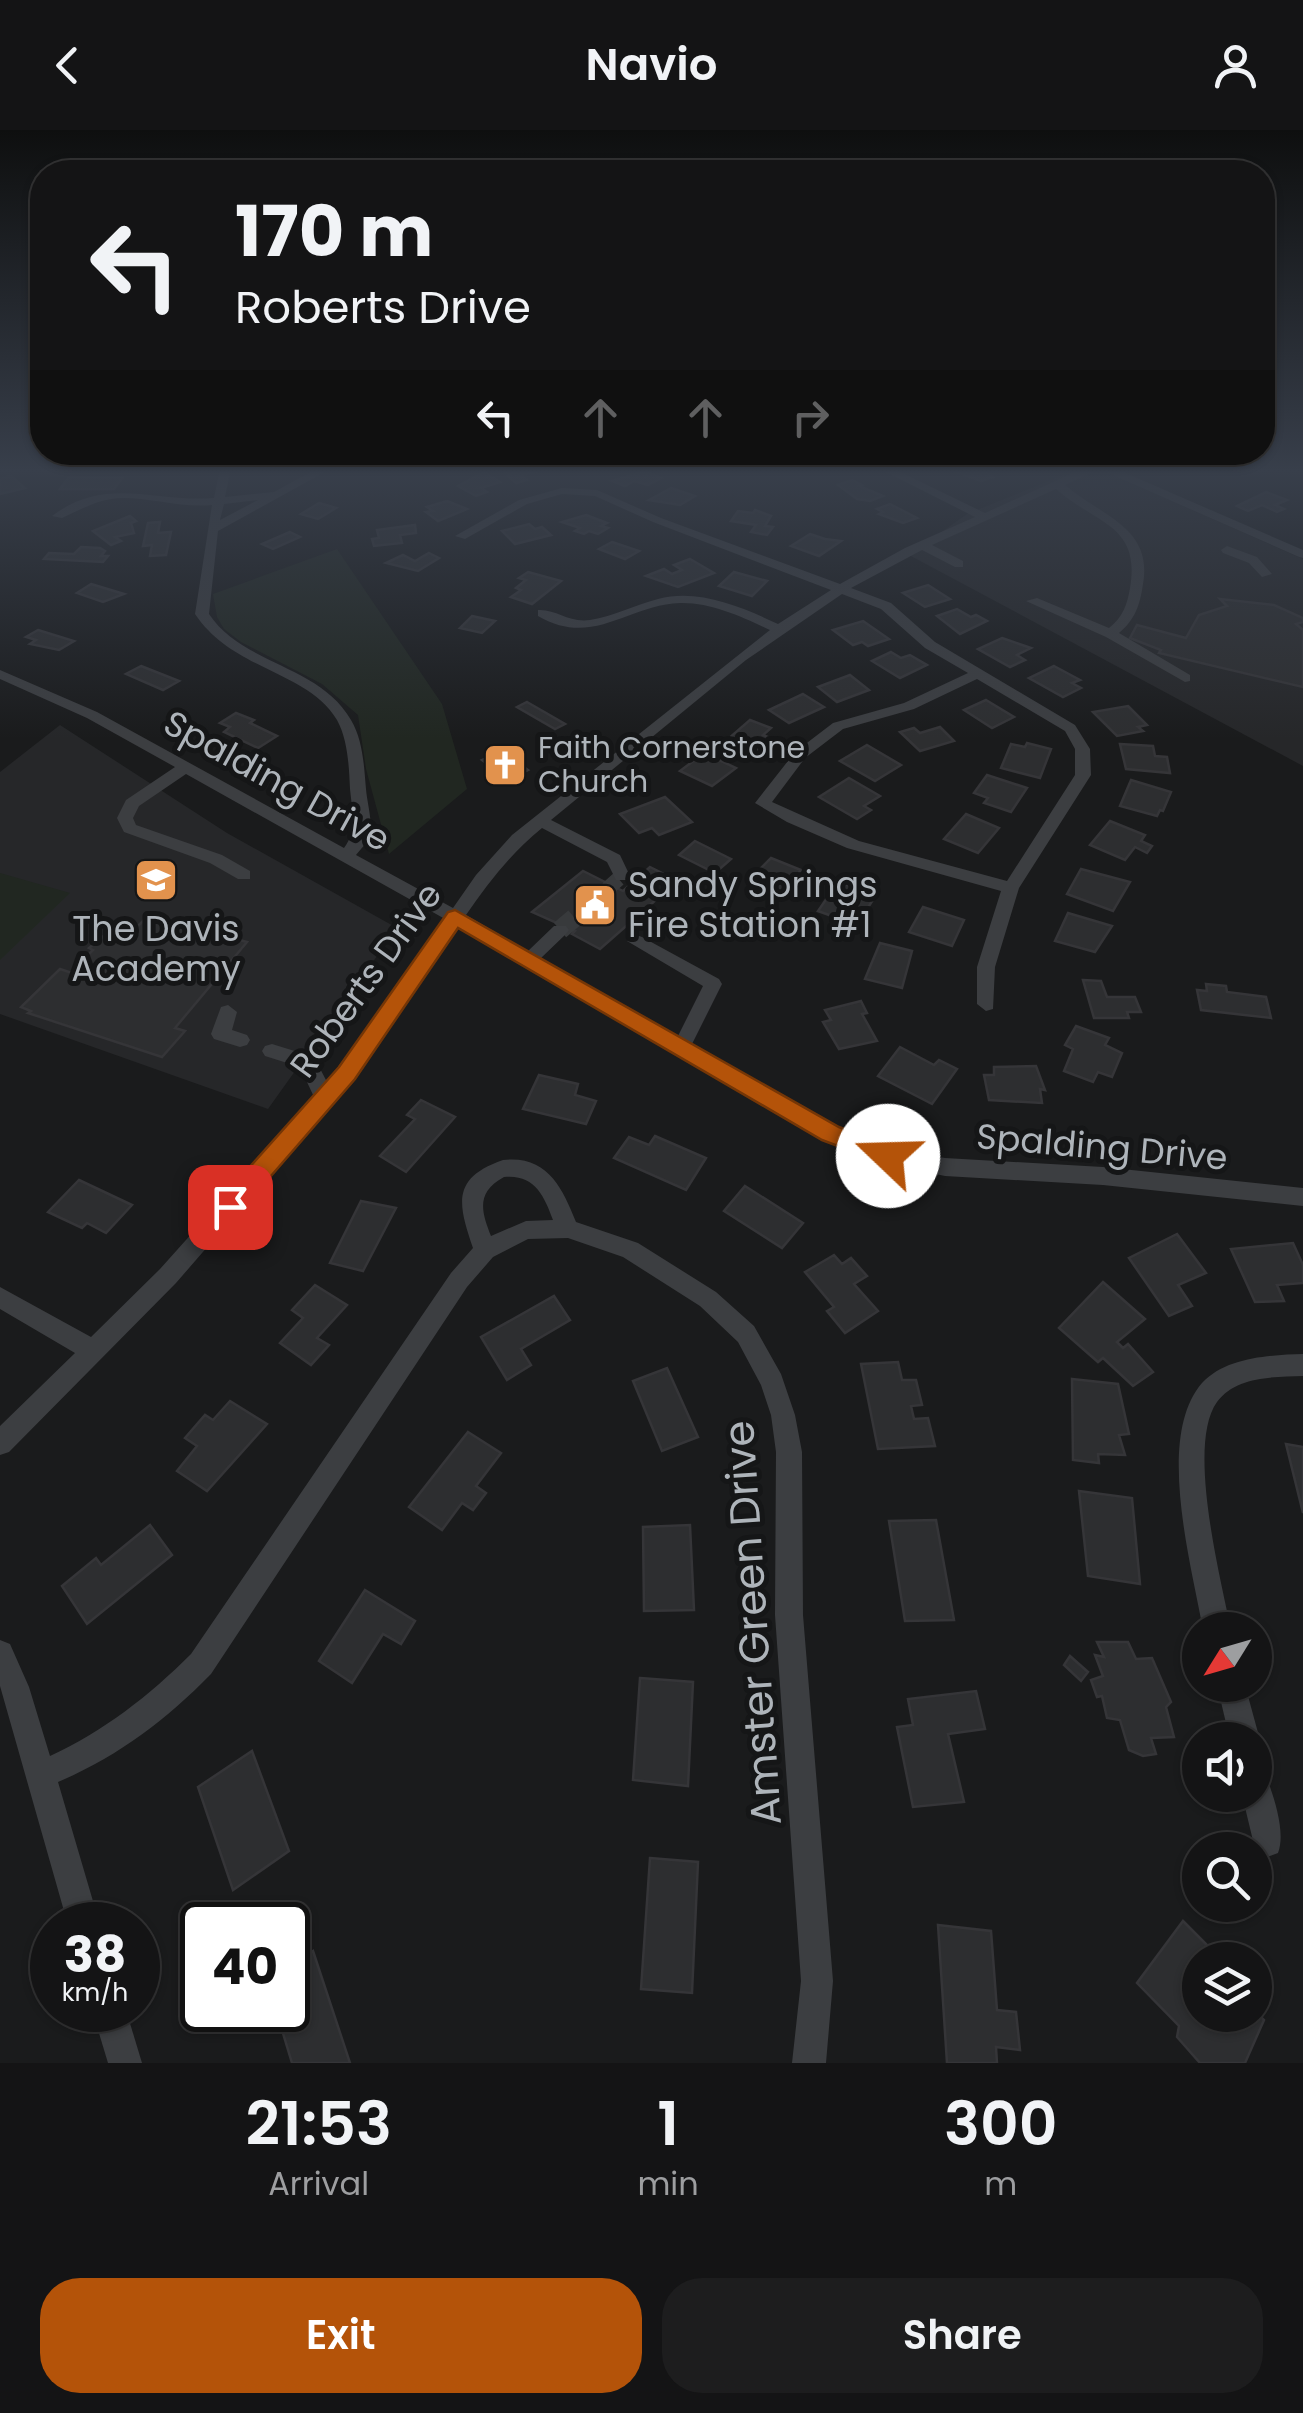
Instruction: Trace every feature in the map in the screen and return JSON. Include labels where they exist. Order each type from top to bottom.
[{"type":"street","points":[[208,558],[202,604],[206,623],[223,638],[328,700],[346,722],[362,836],[346,858]]},
{"type":"street","points":[[763,558],[886,606],[913,633],[1070,728],[1082,741],[1086,758],[1078,786],[1011,888],[986,967],[986,1004]]},
{"type":"street","name":"Roberts Drive","points":[[0,1444],[168,1276],[325,1098],[397,1006],[455,917],[499,860],[541,820],[778,629],[837,585],[894,558]]},
{"type":"street","points":[[948,558],[959,564]]},
{"type":"street","points":[[1109,634],[1124,625],[1132,609],[1139,558]]},
{"type":"street","points":[[1248,558],[1266,574]]},
{"type":"street","points":[[543,613],[550,620],[576,624],[609,620],[682,598],[758,618],[778,629]]},
{"type":"street","points":[[1032,600],[1109,634],[1186,678]]},
{"type":"street","points":[[980,673],[909,706],[838,726],[800,755],[763,803],[806,828],[863,851],[1011,888]]},
{"type":"street","name":"Spalding Drive","points":[[0,674],[92,715],[455,917],[831,1134],[888,1156],[944,1167],[1104,1176],[1303,1197]]},
{"type":"street","points":[[184,768],[132,803],[125,818],[130,828],[216,858],[244,875]]},
{"type":"street","points":[[108,797],[132,803]]},
{"type":"street","points":[[541,820],[614,859],[622,876]]},
{"type":"street","points":[[528,960],[560,930]]},
{"type":"street","points":[[636,942],[713,984],[682,1048]]},
{"type":"street","points":[[228,1012],[222,1034],[240,1040]]},
{"type":"street","points":[[272,1051],[306,1062],[325,1098]]},
{"type":"street","points":[[485,1250],[472,1196],[481,1180],[500,1169],[522,1167],[540,1175],[568,1228]]},
{"type":"street","name":"Amster Green Drive","points":[[40,1775],[85,1757],[128,1731],[168,1700],[202,1664],[460,1280],[485,1250],[526,1230],[568,1228],[630,1250],[708,1298],[746,1334],[772,1382],[783,1416],[789,1452],[789,1615],[817,1981],[809,2063]]},
{"type":"street","points":[[0,1297],[95,1352]]},
{"type":"street","points":[[1214,1612],[1190,1458],[1198,1414],[1208,1394],[1231,1376],[1261,1366],[1303,1364]]},
{"type":"street","points":[[0,1654],[14,1687],[77,1902]]},
{"type":"street","points":[[115,2032],[124,2063]]},
{"type":"shaded area","points":[[312,558],[343,558],[442,704],[467,789],[389,854],[366,769],[358,715],[322,684],[241,642],[224,629],[217,617],[213,594]]},
{"type":"shaded area","points":[[915,558],[1303,559],[1303,766]]},
{"type":"shaded area","name":"The Davis Academy","points":[[60,725],[227,833],[397,928],[268,1109],[0,1014],[0,772]]},
{"type":"shaded area","points":[[0,873],[70,893],[0,960]]},
{"type":"building","points":[[45,558],[106,558],[103,562]]},
{"type":"building","points":[[396,558],[439,558],[418,571],[386,563]]},
{"type":"building","points":[[690,559],[714,573],[678,587],[646,576],[664,569],[672,574],[682,570],[674,565]]},
{"type":"building","points":[[528,572],[561,581],[532,604],[511,597],[521,590],[516,588],[526,580],[519,578]]},
{"type":"building","points":[[734,572],[767,581],[752,596],[719,586]]},
{"type":"building","points":[[91,584],[124,594],[103,602],[77,593]]},
{"type":"building","points":[[928,585],[950,599],[925,607],[903,593]]},
{"type":"building","points":[[1220,599],[1274,605],[1303,618],[1303,622],[1296,624],[1303,630],[1303,687],[1159,653],[1161,650],[1130,638],[1137,625],[1186,638],[1199,615],[1227,606]]},
{"type":"building","points":[[957,609],[987,621],[960,634],[937,616]]},
{"type":"building","points":[[472,616],[495,621],[482,633],[460,628]]},
{"type":"building","points":[[863,621],[889,639],[868,646],[862,642],[853,645],[833,630]]},
{"type":"building","points":[[38,630],[74,641],[59,650],[30,644],[36,640],[26,637]]},
{"type":"building","points":[[1002,638],[1031,648],[1017,655],[1025,660],[1010,667],[978,649]]},
{"type":"building","points":[[891,652],[901,658],[910,655],[927,665],[900,678],[872,661]]},
{"type":"building","points":[[141,666],[179,681],[163,690],[126,674]]},
{"type":"building","points":[[1054,666],[1080,680],[1072,683],[1081,688],[1063,697],[1029,678]]},
{"type":"building","points":[[850,675],[869,690],[837,702],[818,687]]},
{"type":"building","points":[[803,694],[824,707],[789,723],[769,710]]},
{"type":"building","points":[[986,700],[1014,717],[992,728],[964,710]]},
{"type":"building","points":[[527,702],[565,724],[555,729],[517,707]]},
{"type":"building","points":[[1128,706],[1147,725],[1138,727],[1143,731],[1117,736],[1093,712]]},
{"type":"building","points":[[236,713],[277,736],[258,748],[224,732],[230,727],[220,723]]},
{"type":"building","points":[[750,720],[771,728],[763,735],[775,740],[761,752],[728,739]]},
{"type":"building","points":[[940,727],[954,741],[920,751],[900,732],[914,728],[920,733]]},
{"type":"building","points":[[1027,743],[1051,749],[1040,778],[1001,768],[1011,744],[1025,747]]},
{"type":"building","points":[[1120,744],[1153,746],[1155,756],[1167,757],[1170,773],[1126,769]]},
{"type":"building","points":[[867,745],[901,765],[875,781],[840,761]]},
{"type":"building","name":"Faith Cornerstone Church","points":[[502,751],[528,770],[508,780],[482,760]]},
{"type":"building","points":[[704,753],[736,768],[712,786],[680,771]]},
{"type":"building","points":[[987,775],[1027,788],[1011,812],[984,803],[988,798],[974,793]]},
{"type":"building","points":[[849,778],[880,796],[864,806],[871,810],[857,819],[819,797]]},
{"type":"building","points":[[1131,780],[1171,792],[1163,811],[1157,816],[1120,806]]},
{"type":"building","points":[[665,797],[692,822],[659,835],[652,828],[639,833],[620,814]]},
{"type":"building","points":[[966,814],[999,828],[978,853],[944,839]]},
{"type":"building","points":[[1110,821],[1145,835],[1141,841],[1152,846],[1147,853],[1135,847],[1125,860],[1090,845]]},
{"type":"building","points":[[695,841],[731,859],[715,873],[679,855]]},
{"type":"building","points":[[771,858],[801,870],[782,891],[751,878]]},
{"type":"building","name":"Sandy Springs Fire Station #1","points":[[650,867],[662,873],[642,890],[658,898],[600,949],[572,934],[575,931],[532,912],[583,871],[623,891]]},
{"type":"building","points":[[1081,869],[1130,882],[1113,911],[1067,894]]},
{"type":"building","points":[[838,882],[876,895],[857,925],[818,911]]},
{"type":"building","points":[[923,907],[964,920],[952,946],[909,932]]},
{"type":"building","points":[[1068,913],[1112,926],[1095,952],[1055,941]]},
{"type":"building","points":[[148,916],[247,942],[175,1028],[185,1031],[162,1057],[28,1013],[31,1011],[21,1007],[60,969],[87,978],[99,966],[82,961],[93,950],[89,948],[122,921],[138,926]]},
{"type":"building","points":[[880,943],[912,951],[902,988],[865,979]]},
{"type":"building","points":[[1083,980],[1101,981],[1107,997],[1135,997],[1141,1012],[1127,1012],[1129,1018],[1094,1018]]},
{"type":"building","points":[[1206,984],[1226,986],[1227,992],[1266,997],[1271,1018],[1201,1010],[1197,990],[1207,991]]},
{"type":"building","points":[[861,1001],[867,1013],[862,1014],[877,1041],[839,1049],[823,1022],[831,1020],[825,1010]]},
{"type":"building","points":[[1076,1026],[1109,1038],[1105,1045],[1122,1053],[1112,1077],[1098,1072],[1093,1082],[1064,1071],[1073,1049],[1065,1045]]},
{"type":"building","points":[[900,1047],[934,1065],[939,1060],[957,1069],[932,1104],[878,1076]]},
{"type":"building","points":[[1036,1066],[1045,1090],[1040,1089],[1042,1103],[989,1100],[984,1075],[994,1075],[994,1067]]},
{"type":"building","points":[[539,1075],[578,1084],[575,1095],[596,1101],[586,1124],[523,1109]]},
{"type":"building","points":[[421,1100],[455,1117],[406,1172],[380,1156],[415,1119],[407,1115]]},
{"type":"building","points":[[655,1136],[706,1158],[686,1190],[614,1158],[629,1137],[649,1145]]},
{"type":"building","points":[[79,1180],[132,1205],[106,1233],[87,1223],[82,1228],[48,1212]]},
{"type":"building","points":[[745,1186],[803,1223],[782,1248],[724,1211]]},
{"type":"building","points":[[361,1201],[396,1208],[363,1271],[330,1263]]},
{"type":"building","points":[[1177,1234],[1206,1273],[1178,1285],[1192,1306],[1169,1316],[1129,1258]]},
{"type":"building","points":[[1293,1243],[1303,1265],[1303,1283],[1277,1285],[1284,1301],[1255,1302],[1231,1249]]},
{"type":"building","points":[[834,1255],[842,1264],[851,1258],[867,1276],[854,1284],[878,1311],[845,1333],[827,1311],[834,1307],[805,1272]]},
{"type":"building","points":[[1103,1282],[1145,1319],[1117,1342],[1123,1348],[1128,1344],[1153,1372],[1133,1386],[1103,1358],[1098,1362],[1059,1328]]},
{"type":"building","points":[[315,1285],[347,1305],[317,1338],[329,1345],[311,1365],[280,1343],[303,1318],[292,1310]]},
{"type":"building","points":[[554,1296],[570,1320],[521,1349],[531,1365],[507,1380],[481,1337]]},
{"type":"building","points":[[898,1362],[902,1380],[916,1380],[922,1405],[911,1406],[914,1419],[928,1418],[935,1446],[878,1449],[861,1364]]},
{"type":"building","points":[[667,1368],[698,1437],[662,1451],[633,1381]]},
{"type":"building","points":[[1072,1379],[1118,1384],[1129,1434],[1119,1435],[1125,1455],[1098,1454],[1099,1463],[1073,1460]]},
{"type":"building","points":[[230,1401],[267,1424],[207,1491],[177,1471],[197,1446],[185,1438],[205,1415],[213,1420]]},
{"type":"building","points":[[468,1432],[501,1453],[476,1486],[486,1493],[473,1510],[462,1503],[442,1530],[409,1507]]},
{"type":"building","points":[[1286,1444],[1303,1447],[1303,1513]]},
{"type":"building","points":[[1079,1491],[1132,1498],[1140,1584],[1088,1576]]},
{"type":"building","points":[[936,1520],[954,1620],[905,1621],[889,1521]]},
{"type":"building","points":[[150,1525],[172,1555],[87,1624],[62,1586],[96,1558],[101,1565]]},
{"type":"building","points":[[690,1525],[694,1610],[644,1611],[643,1527]]},
{"type":"building","points":[[365,1590],[415,1621],[401,1644],[383,1634],[352,1683],[319,1661]]},
{"type":"building","points":[[1097,1642],[1128,1642],[1136,1659],[1152,1658],[1171,1702],[1166,1707],[1174,1737],[1151,1738],[1156,1754],[1143,1756],[1129,1750],[1120,1720],[1107,1718],[1102,1696],[1097,1697],[1091,1680],[1103,1676],[1095,1655],[1104,1657]]},
{"type":"building","points":[[1070,1656],[1088,1672],[1081,1681],[1064,1665]]},
{"type":"building","points":[[640,1678],[693,1682],[688,1786],[633,1780]]},
{"type":"building","points":[[976,1691],[985,1729],[948,1734],[964,1802],[913,1807],[897,1727],[913,1725],[908,1699]]},
{"type":"building","points":[[252,1751],[289,1851],[233,1890],[198,1787]]},
{"type":"building","points":[[650,1858],[698,1862],[692,1993],[641,1989]]},
{"type":"building","points":[[1184,1922],[1204,1942],[1182,1942],[1182,2032],[1259,2032],[1245,2063],[1200,2063],[1177,2037],[1179,2026],[1137,1983]]},
{"type":"building","points":[[938,1925],[991,1931],[997,2010],[1016,2012],[1020,2050],[996,2047],[997,2063],[947,2063]]},
{"type":"building","points":[[313,1951],[350,2063],[292,2063],[283,2032],[310,2032]]},
{"type":"tunnel","points":[[590,904],[622,876]]},
{"type":"tunnel","points":[[560,930],[593,902]]},
{"type":"place","name":"Faith Cornerstone Church","points":[[505,765]]},
{"type":"place","name":"The Davis Academy","points":[[156,880]]},
{"type":"place","name":"Sandy Springs Fire Station #1","points":[[595,905]]},
{"type":"route","points":[[230,1207],[347,1073],[455,917],[831,1134],[888,1156]]}]
